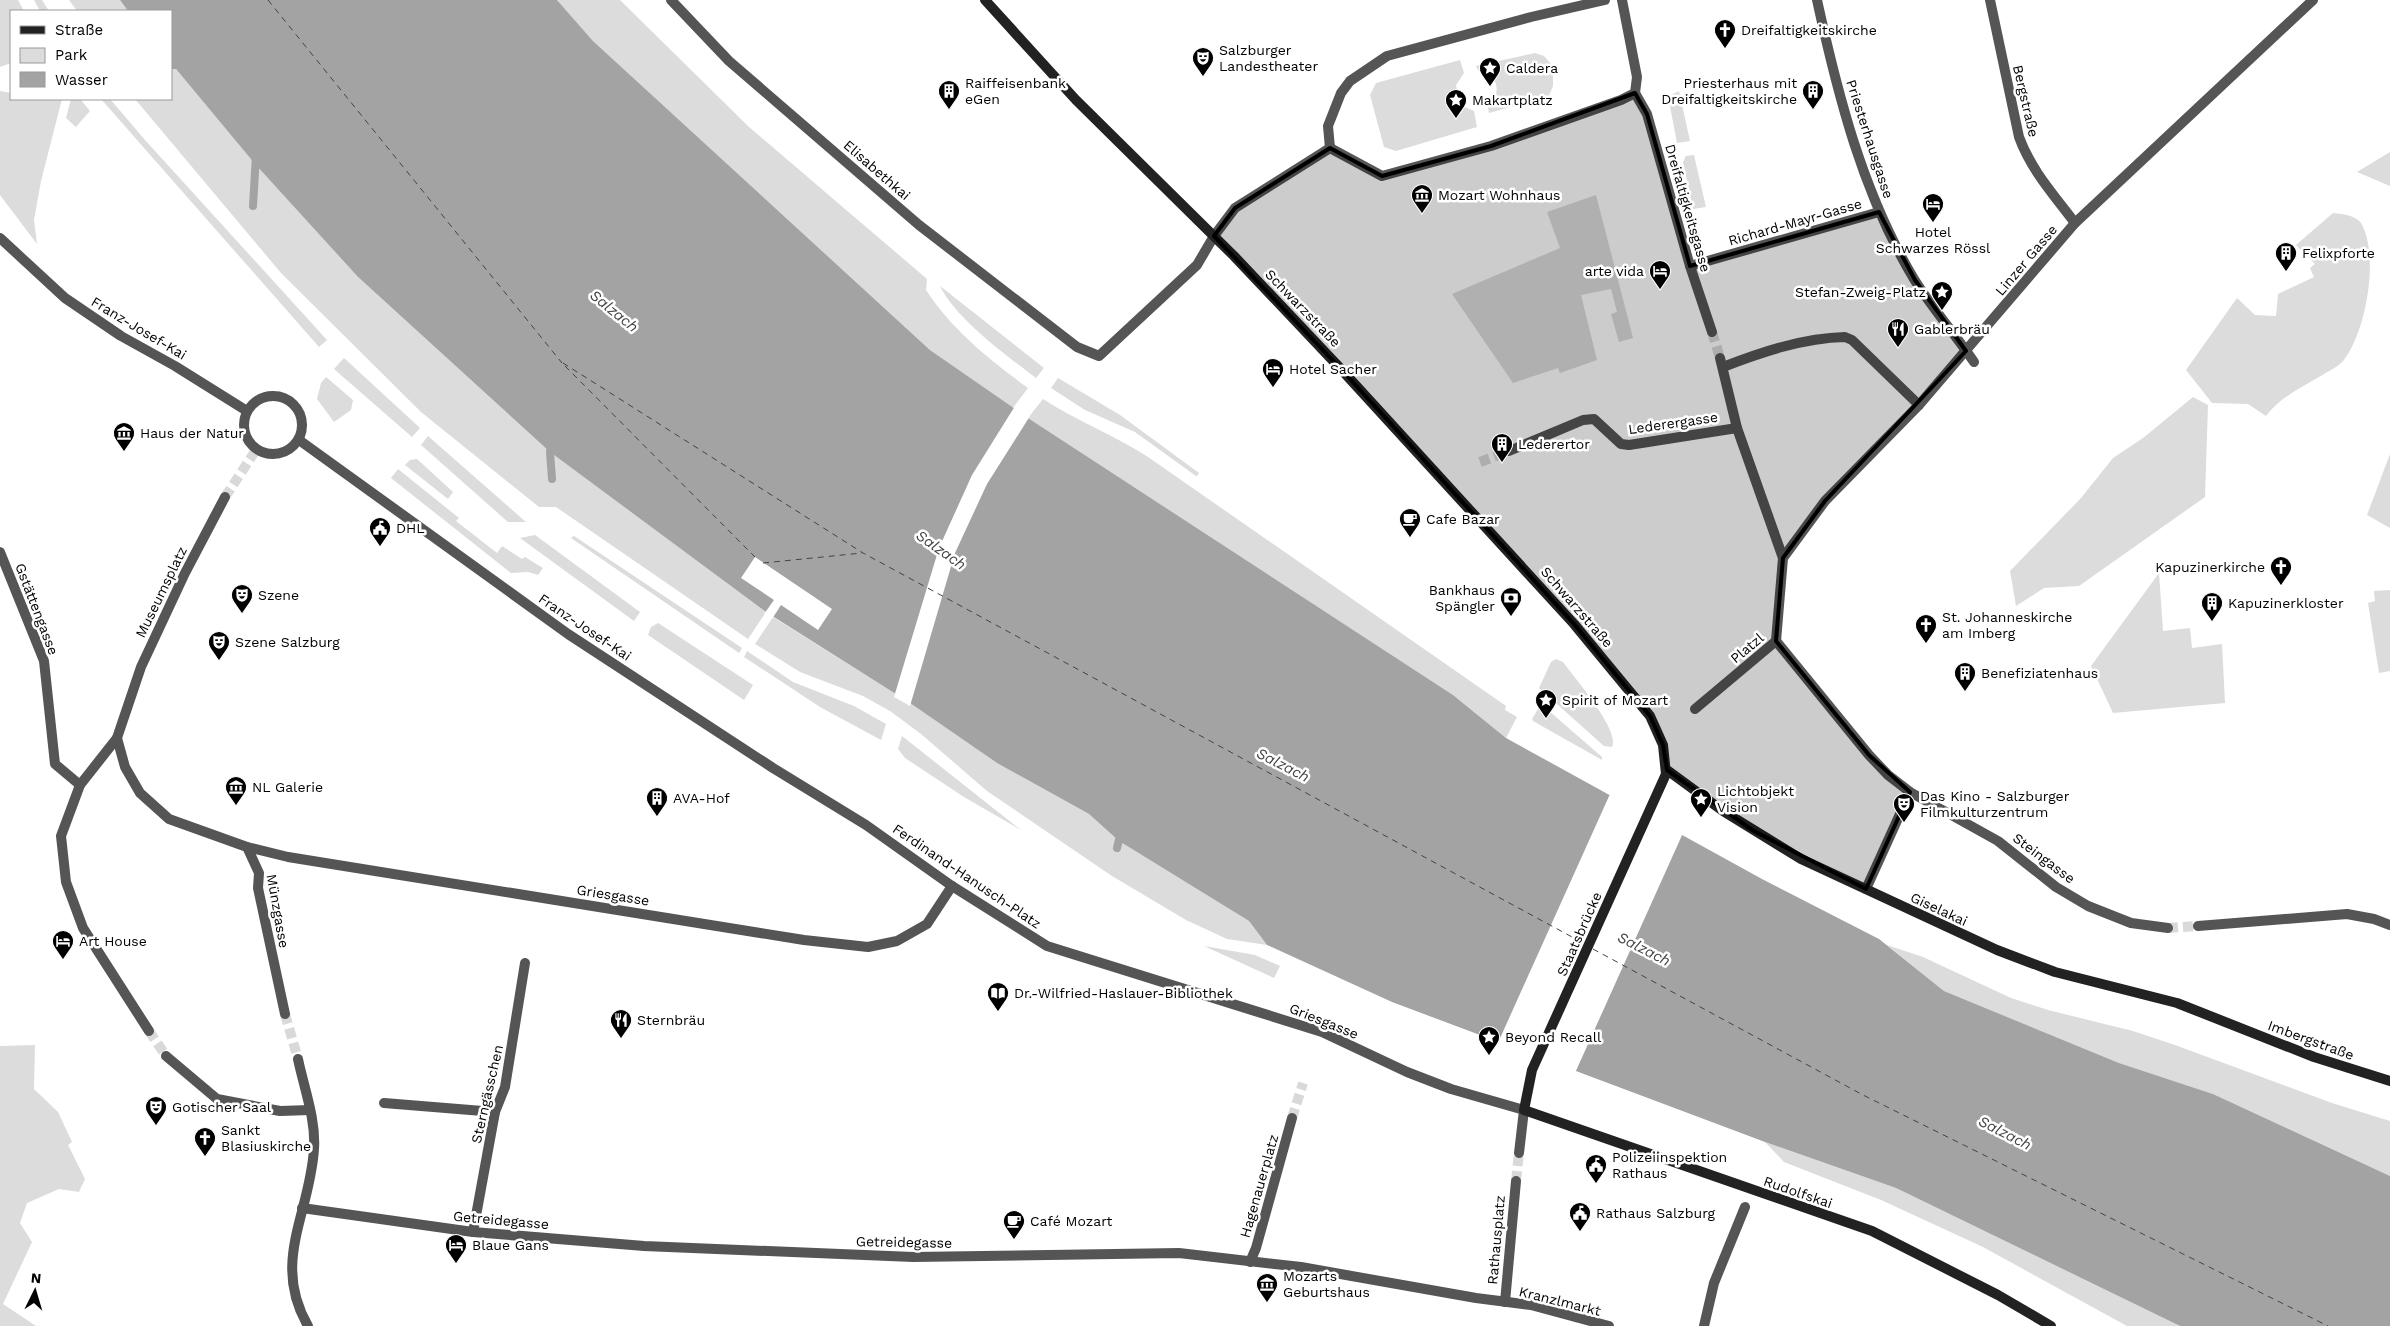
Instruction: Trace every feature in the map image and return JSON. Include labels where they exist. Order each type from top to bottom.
[{"type":"main road","name":"Schwarzstraße","points":[[985,0],[1076,100],[1214,236],[1339,366],[1591,643],[1650,716],[1663,745],[1667,770]]},
{"type":"main road","name":"Staatsbrücke","points":[[1524,1110],[1532,1070],[1652,807],[1667,770]]},
{"type":"main road","name":"Giselakai","points":[[1667,770],[1723,811],[1801,859],[2021,960],[2055,972],[2177,1004],[2223,1022]]},
{"type":"main road","name":"Imbergstraße","points":[[2223,1022],[2314,1057],[2390,1081]]},
{"type":"main road","name":"Rudolfskai","points":[[1524,1110],[1872,1231],[1998,1295],[2051,1326]]},
{"type":"street","name":"Elisabethkai","points":[[671,0],[728,61],[918,225],[1077,347],[1100,356],[1197,265],[1214,236]]},
{"type":"street","points":[[1330,148],[1328,126],[1341,93],[1350,81],[1387,56],[1531,17],[1605,0]]},
{"type":"street","points":[[1330,148],[1382,176],[1491,146],[1621,100],[1634,93],[1637,77],[1622,0]]},
{"type":"street","name":"Priesterhausgasse","points":[[1817,0],[1847,123],[1879,212],[1915,280],[1966,351]]},
{"type":"street","name":"Bergstraße","points":[[1990,0],[2019,137],[2025,153],[2034,169],[2075,223]]},
{"type":"street","name":"Linzer Gasse","points":[[1783,558],[1825,501],[1919,405],[2075,223],[2313,0]]},
{"type":"street","name":"Dreifaltigkeitsgasse","points":[[1634,93],[1646,114],[1690,266],[1712,332]]},
{"type":"street","points":[[1214,236],[1236,208],[1330,148]]},
{"type":"street","name":"Richard-Mayr-Gasse","points":[[1690,266],[1879,212]]},
{"type":"street","name":"Franz-Josef-Kai","points":[[1,239],[65,298],[121,336],[175,366],[247,411]]},
{"type":"street","points":[[1783,558],[1737,428],[1722,362],[1792,344],[1844,337],[1852,340],[1919,405]]},
{"type":"street","points":[[1966,351],[1974,362]]},
{"type":"street","points":[[273,396],[290,401],[299,411],[302,425],[299,440],[287,451],[272,454],[256,450],[246,439],[243,425],[247,411],[258,399],[273,396]]},
{"type":"street","name":"Lederergasse","points":[[1509,451],[1583,420],[1594,419],[1621,444],[1629,445],[1737,428]]},
{"type":"street","name":"Franz-Josef-Kai","points":[[299,440],[568,634],[773,768],[866,825]]},
{"type":"street","name":"Museumsplatz","points":[[149,1032],[83,928],[66,882],[61,836],[80,785],[117,738],[131,702],[141,667],[161,622],[224,497]]},
{"type":"street","name":"Gstättengasse","points":[[0,552],[44,661],[55,764],[80,785]]},
{"type":"street","name":"Platzl","points":[[1695,709],[1776,642],[1783,558]]},
{"type":"street","name":"Steingasse","points":[[1776,642],[1869,755],[1888,775],[1910,792],[1998,841],[2056,888],[2088,906],[2131,923],[2168,928]]},
{"type":"street","points":[[117,738],[125,767],[140,794],[168,820],[247,847]]},
{"type":"street","points":[[1866,889],[1910,792]]},
{"type":"street","name":"Ferdinand-Hanusch-Platz","points":[[866,825],[952,886],[1047,946],[1111,966]]},
{"type":"street","name":"Griesgasse","points":[[247,847],[327,863],[804,940],[868,947],[897,942],[927,924],[952,886]]},
{"type":"street","name":"Münzgasse","points":[[247,847],[259,873],[258,888],[285,1014]]},
{"type":"street","points":[[2198,926],[2347,914],[2374,919],[2390,925]]},
{"type":"street","name":"Sterngässchen","points":[[473,1232],[495,1112],[505,1087],[526,963]]},
{"type":"street","name":"Griesgasse","points":[[1111,966],[1322,1032],[1407,1072],[1460,1092],[1524,1110]]},
{"type":"street","points":[[166,1056],[217,1099],[280,1112],[310,1110]]},
{"type":"street","points":[[298,1059],[310,1110],[314,1146],[310,1176],[293,1243],[291,1277],[296,1300],[308,1326]]},
{"type":"street","points":[[384,1103],[495,1112]]},
{"type":"street","points":[[1519,1153],[1524,1110]]},
{"type":"street","name":"Hagenauerplatz","points":[[1250,1262],[1256,1248],[1292,1118]]},
{"type":"street","name":"Rathausplatz","points":[[1504,1302],[1516,1181]]},
{"type":"street","points":[[1704,1326],[1714,1283],[1745,1207]]},
{"type":"street","name":"Getreidegasse","points":[[302,1208],[473,1232],[644,1246],[913,1257],[1179,1253],[1302,1267],[1504,1302]]},
{"type":"street","name":"Kranzlmarkt","points":[[1504,1302],[1532,1305],[1569,1321],[1609,1326]]},
{"type":"highlighted area","points":[[1635,93],[1647,114],[1690,266],[1879,212],[1915,280],[1966,351],[1825,501],[1783,558],[1776,641],[1869,755],[1910,792],[1866,889],[1752,830],[1667,770],[1663,745],[1650,716],[1574,624],[1339,367],[1214,236],[1235,208],[1330,148],[1382,176],[1491,146]]},
{"type":"green space","points":[[0,0],[18,0],[23,10],[10,10],[10,63],[0,67]]},
{"type":"green space","points":[[34,0],[42,0],[48,10],[39,10]]},
{"type":"green space","points":[[69,0],[120,0],[127,10],[76,10]]},
{"type":"green space","points":[[557,0],[620,0],[749,127],[927,279],[926,290],[947,318],[972,344],[1028,388],[1013,408],[930,350],[593,41]]},
{"type":"green space","points":[[1535,53],[1544,56],[1553,66],[1553,86],[1549,96],[1489,113],[1488,108],[1494,100],[1496,84],[1492,75],[1478,70],[1476,66]]},
{"type":"green space","points":[[1460,60],[1464,73],[1456,85],[1460,105],[1474,111],[1477,127],[1396,151],[1384,147],[1370,95],[1376,83]]},
{"type":"green space","points":[[172,69],[176,69],[255,164],[358,277],[550,452],[766,612],[748,639],[556,507],[539,507],[421,412],[281,273],[136,100],[172,100]]},
{"type":"green space","points":[[0,91],[10,93],[10,100],[62,100],[41,181],[34,220],[37,244],[0,195]]},
{"type":"green space","points":[[1679,91],[1690,141],[1677,143],[1668,96]]},
{"type":"green space","points":[[71,100],[81,100],[90,111],[76,127],[66,118]]},
{"type":"green space","points":[[102,100],[111,100],[327,340],[319,347]]},
{"type":"green space","points":[[2390,152],[2390,186],[2357,172]]},
{"type":"green space","points":[[1694,155],[1706,207],[1693,209],[1683,162],[1686,156]]},
{"type":"green space","points":[[1596,195],[1633,338],[1619,342],[1611,314],[1617,312],[1611,289],[1581,295],[1597,360],[1560,373],[1558,368],[1513,383],[1452,294],[1560,248],[1547,212]]},
{"type":"green space","points":[[2333,213],[2344,214],[2361,223],[2367,237],[2369,254],[2370,273],[2364,313],[2351,348],[2343,361],[2278,403],[2266,416],[2248,404],[2212,403],[2186,370],[2237,298],[2255,315],[2276,316],[2278,294],[2314,277],[2310,268],[2315,264],[2296,245]]},
{"type":"green space","points":[[940,286],[1044,368],[1036,378],[970,324],[948,299]]},
{"type":"green space","points":[[344,358],[420,428],[412,437],[334,369]]},
{"type":"green space","points":[[326,377],[353,400],[351,410],[334,422],[317,399],[321,383]]},
{"type":"green space","points":[[1058,378],[1120,415],[1199,473],[1198,475],[1196,476],[1135,432],[1085,410],[1051,388]]},
{"type":"green space","points":[[2193,397],[2208,405],[2205,497],[2079,586],[2044,588],[2016,606],[2010,571],[2081,498],[2113,458],[2143,438]]},
{"type":"green space","points":[[1043,399],[1148,457],[1506,706],[1505,710],[1517,717],[1506,738],[1453,695],[1028,418]]},
{"type":"green space","points":[[428,436],[526,522],[508,522],[421,445]]},
{"type":"green space","points":[[2390,454],[2390,528],[2367,515]]},
{"type":"green space","points":[[417,459],[453,492],[448,499],[405,465],[410,460]]},
{"type":"green space","points":[[398,469],[459,518],[456,521],[497,553],[502,546],[522,559],[525,557],[543,568],[538,575],[528,572],[511,573],[391,478]]},
{"type":"green space","points":[[535,535],[640,612],[634,621],[520,538]]},
{"type":"green space","points":[[574,536],[742,648],[739,653],[571,538]]},
{"type":"green space","points":[[2159,573],[2163,631],[2190,628],[2192,648],[2222,644],[2225,703],[2113,713],[2091,666]]},
{"type":"green space","points":[[2390,590],[2390,671],[2379,673],[2368,603],[2375,601],[2374,591]]},
{"type":"green space","points":[[773,617],[910,703],[997,763],[1089,814],[1119,841],[1249,921],[1267,945],[1227,939],[1186,920],[1112,876],[987,791],[921,734],[890,711],[863,696],[800,672],[755,644]]},
{"type":"green space","points":[[658,623],[753,685],[744,700],[648,635],[651,627]]},
{"type":"green space","points":[[747,651],[793,682],[854,706],[886,724],[881,740],[820,707],[744,657]]},
{"type":"green space","points":[[1556,659],[1563,662],[1595,704],[1610,729],[1613,739],[1612,747],[1604,746],[1539,688],[1551,662]]},
{"type":"green space","points":[[1541,704],[1602,757],[1602,760],[1533,721],[1532,719]]},
{"type":"green space","points":[[902,736],[1021,830],[964,797],[905,758],[898,749]]},
{"type":"green space","points":[[1887,945],[1923,957],[2011,998],[2048,1010],[2133,1031],[2332,1103],[2390,1121],[2390,1176],[2213,1094],[2119,1063],[1944,991]]},
{"type":"green space","points":[[1204,946],[1255,955],[1280,966],[1274,978]]},
{"type":"green space","points":[[35,1045],[34,1089],[58,1112],[72,1142],[68,1145],[85,1179],[79,1192],[59,1189],[27,1203],[20,1223],[32,1242],[3,1304],[36,1326],[0,1326],[0,1046]]},
{"type":"green space","points":[[1765,1142],[1896,1188],[2180,1326],[2127,1326],[1983,1247],[1881,1200],[1784,1162]]},
{"type":"water","name":"Salzach","points":[[120,0],[557,0],[593,41],[930,350],[1028,418],[1453,695],[1506,738],[1762,879],[1879,939],[1944,991],[2119,1063],[2213,1094],[2390,1176],[2390,1326],[2180,1326],[1896,1188],[1765,1142],[1392,1002],[1267,945],[1249,921],[1119,841],[1089,814],[997,763],[910,703],[766,612],[550,452],[358,277],[255,164],[176,69],[172,69],[172,10],[127,10]]},
{"type":"pier","points":[[1015,406],[1030,416],[987,484],[955,553],[910,706],[894,697],[939,548],[972,475]]},
{"type":"pier","points":[[755,557],[832,609],[818,630],[781,605],[772,619],[764,614],[774,600],[741,578]]},
{"type":"pier","points":[[1610,794],[1683,833],[1575,1073],[1497,1045]]},
{"type":"waterway","points":[[253,206],[256,155]]},
{"type":"waterway","points":[[552,441],[550,452],[552,479]]},
{"type":"waterway","points":[[1117,848],[1121,831]]},
{"type":"ferry route","points":[[268,0],[562,363]]},
{"type":"ferry route","points":[[563,363],[863,553],[1585,944]]},
{"type":"ferry route","points":[[565,366],[755,557]]},
{"type":"ferry route","points":[[763,563],[862,553]]},
{"type":"ferry route","points":[[1593,949],[1863,1095],[2328,1326]]},
{"type":"tunnel","points":[[1712,332],[1720,358]]},
{"type":"tunnel","points":[[225,497],[256,450]]},
{"type":"tunnel","points":[[1480,462],[1509,451]]},
{"type":"tunnel","points":[[2168,928],[2198,926]]},
{"type":"tunnel","points":[[285,1014],[298,1059]]},
{"type":"tunnel","points":[[149,1031],[166,1056]]},
{"type":"tunnel","points":[[1292,1118],[1303,1083]]},
{"type":"tunnel","points":[[1516,1181],[1519,1153]]},
{"type":"place","name":"Dreifaltigkeitskirche","points":[[1725,49]]},
{"type":"place","name":"Salzburger Landestheater","points":[[1203,77]]},
{"type":"place","name":"Caldera","points":[[1490,87]]},
{"type":"place","name":"Raiffeisenbank eGen","points":[[949,110]]},
{"type":"place","name":"Priesterhaus mit Dreifaltigkeitskirche","points":[[1813,110]]},
{"type":"place","name":"Makartplatz","points":[[1456,119]]},
{"type":"place","name":"Mozart Wohnhaus","points":[[1422,214]]},
{"type":"place","name":"Hotel Schwarzes Rössl","points":[[1933,223]]},
{"type":"place","name":"Felixpforte","points":[[2286,272]]},
{"type":"place","name":"arte vida","points":[[1660,290]]},
{"type":"place","name":"Stefan-Zweig-Platz","points":[[1942,311]]},
{"type":"place","name":"Gablerbräu","points":[[1898,348]]},
{"type":"place","name":"Hotel Sacher","points":[[1273,388]]},
{"type":"place","name":"Haus der Natur","points":[[124,452]]},
{"type":"place","name":"Lederertor","points":[[1502,463]]},
{"type":"place","name":"Cafe Bazar","points":[[1410,538]]},
{"type":"place","name":"DHL","points":[[380,547]]},
{"type":"place","name":"Kapuzinerkirche","points":[[2281,586]]},
{"type":"place","name":"Szene","points":[[242,614]]},
{"type":"place","name":"Bankhaus Spängler","points":[[1511,617]]},
{"type":"place","name":"Kapuzinerkloster","points":[[2212,622]]},
{"type":"place","name":"St. Johanneskirche am Imberg","points":[[1926,644]]},
{"type":"place","name":"Szene Salzburg","points":[[219,661]]},
{"type":"place","name":"Benefiziatenhaus","points":[[1965,692]]},
{"type":"place","name":"Spirit of Mozart","points":[[1546,719]]},
{"type":"place","name":"NL Galerie","points":[[236,806]]},
{"type":"place","name":"AVA-Hof","points":[[657,817]]},
{"type":"place","name":"Lichtobjekt Vision","points":[[1701,818]]},
{"type":"place","name":"Das Kino - Salzburger Filmkulturzentrum","points":[[1904,823]]},
{"type":"place","name":"Art House","points":[[63,960]]},
{"type":"place","name":"Dr.-Wilfried-Haslauer-Bibliothek","points":[[998,1012]]},
{"type":"place","name":"Sternbräu","points":[[621,1039]]},
{"type":"place","name":"Beyond Recall","points":[[1489,1056]]},
{"type":"place","name":"Gotischer Saal","points":[[156,1126]]},
{"type":"place","name":"Sankt Blasiuskirche","points":[[205,1157]]},
{"type":"place","name":"Polizeiinspektion Rathaus","points":[[1596,1184]]},
{"type":"place","name":"Rathaus Salzburg","points":[[1580,1232]]},
{"type":"place","name":"Café Mozart","points":[[1014,1240]]},
{"type":"place","name":"Blaue Gans","points":[[456,1264]]},
{"type":"place","name":"Mozarts Geburtshaus","points":[[1267,1303]]}]
